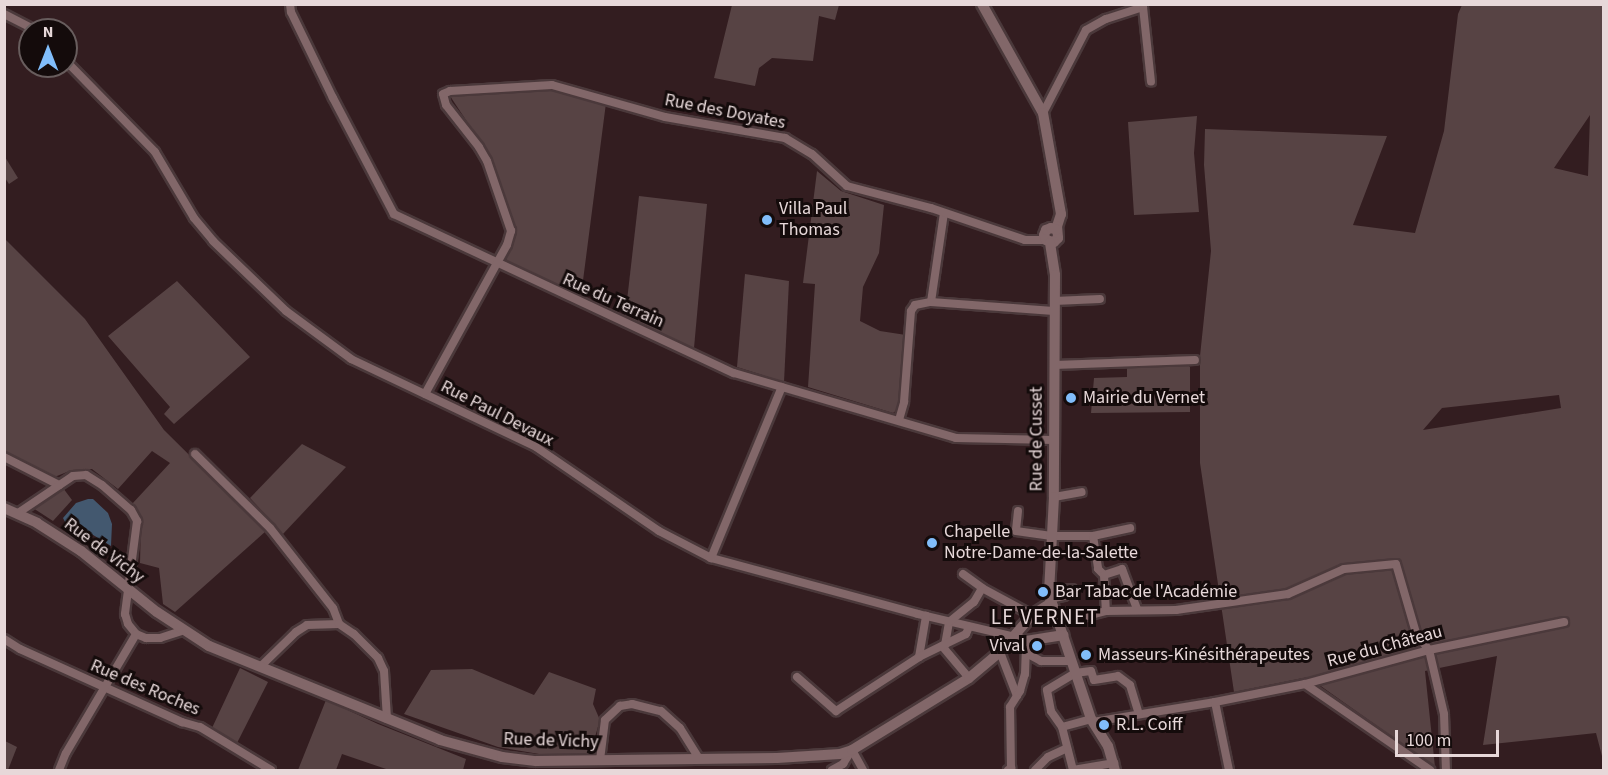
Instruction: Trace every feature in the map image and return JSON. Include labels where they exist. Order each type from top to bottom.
[{"type":"street","name":"Rue du Terrain","points":[[290,4],[291,12],[328,87],[394,214],[496,264],[734,372],[956,438],[1054,440]]},
{"type":"street","name":"Rue de Cusset","points":[[982,4],[1043,113],[1061,214],[1051,235],[1055,275],[1054,497],[1050,536],[1050,601]]},
{"type":"street","points":[[1043,113],[1086,30],[1106,19],[1143,7],[1151,82]]},
{"type":"street","points":[[4,14],[18,21]]},
{"type":"street","name":"Rue Paul Devaux","points":[[78,73],[155,152],[194,218],[275,301],[351,359],[536,447],[659,531],[711,558],[1021,639]]},
{"type":"street","name":"Rue des Doyates","points":[[496,264],[507,245],[511,231],[507,215],[479,147],[446,105],[442,94],[552,85],[665,117],[785,138],[812,154],[847,186],[944,213],[1018,237],[1051,235]]},
{"type":"street","points":[[931,302],[944,213]]},
{"type":"street","points":[[425,394],[496,264]]},
{"type":"street","points":[[899,420],[904,402],[911,311],[915,305],[931,302],[1054,306],[1100,299]]},
{"type":"street","points":[[1054,365],[1195,360]]},
{"type":"street","points":[[711,558],[782,387]]},
{"type":"street","points":[[195,454],[270,528],[333,608],[339,624]]},
{"type":"street","points":[[4,457],[59,485]]},
{"type":"street","points":[[18,513],[73,476],[86,476],[131,510],[137,520],[137,534],[125,614],[136,634]]},
{"type":"street","points":[[1054,497],[1082,492]]},
{"type":"street","name":"Rue de Vichy","points":[[4,508],[18,513],[81,551],[182,631],[209,646],[440,740],[502,757],[536,761],[829,755],[852,750],[969,678],[1000,652],[1021,639],[1032,615]]},
{"type":"street","points":[[1018,510],[1016,531],[1050,536],[1093,536],[1130,528]]},
{"type":"street","points":[[1093,536],[1098,568],[1104,575],[1106,611]]},
{"type":"street","points":[[1059,623],[1106,611],[1206,607],[1288,594],[1344,569],[1396,564],[1416,633],[1429,650],[1444,714],[1446,771]]},
{"type":"street","points":[[1104,575],[1122,569],[1137,609]]},
{"type":"street","points":[[963,574],[982,588],[1032,615],[1050,601],[1064,596],[1063,590],[1072,588]]},
{"type":"street","points":[[969,678],[944,646],[949,622],[974,602],[982,588]]},
{"type":"street","points":[[1050,601],[1064,634],[1075,673],[1092,720],[1108,746],[1115,767],[1073,770],[1062,727],[1051,711],[1047,690],[1075,673],[1091,671],[1094,680],[1109,675],[1125,679],[1139,714]]},
{"type":"street","points":[[919,657],[926,616]]},
{"type":"street","name":"Rue du Château","points":[[1062,727],[1092,720],[1215,702],[1305,684],[1429,650],[1564,622]]},
{"type":"street","points":[[260,667],[296,632],[307,625],[339,624],[354,634],[378,658],[384,671],[387,719]]},
{"type":"street","points":[[798,677],[836,711],[919,657],[966,634],[969,627]]},
{"type":"street","points":[[136,634],[160,638],[182,631]]},
{"type":"street","points":[[59,771],[136,634]]},
{"type":"street","points":[[1008,771],[1011,768],[1010,707],[1017,696],[1025,674],[1026,653],[1021,639],[1064,634]]},
{"type":"street","name":"Rue des Roches","points":[[4,639],[20,649],[182,723],[200,727],[271,771]]},
{"type":"street","points":[[1000,652],[1017,696]]},
{"type":"street","points":[[1026,653],[1048,662],[1072,661]]},
{"type":"street","points":[[1305,684],[1430,771]]},
{"type":"street","points":[[1215,702],[1229,771]]},
{"type":"street","points":[[600,760],[605,720],[620,706],[632,704],[661,711],[680,728],[699,759]]},
{"type":"street","points":[[1035,771],[1048,757],[1067,748]]},
{"type":"street","points":[[829,755],[832,770],[843,764],[852,750],[863,771]]},
{"type":"shaded area","points":[[732,5],[839,5],[835,20],[819,16],[813,61],[772,58],[759,68],[755,86],[714,78]]},
{"type":"shaded area","points":[[1462,5],[1603,5],[1603,760],[1596,733],[1483,745],[1497,656],[1425,671],[1435,767],[1308,677],[1234,692],[1200,463],[1200,356],[1211,251],[1204,165],[1205,129],[1387,136],[1353,225],[1415,233],[1444,131],[1458,14]],"holes":[[[1590,115],[1588,176],[1554,168]],[[1559,395],[1561,408],[1423,430],[1442,408]]]},
{"type":"shaded area","points":[[548,89],[606,103],[581,296],[506,261],[515,229],[491,158],[450,96]]},
{"type":"shaded area","points":[[1197,116],[1194,153],[1199,212],[1134,215],[1128,122]]},
{"type":"shaded area","points":[[5,157],[18,178],[9,184],[5,178]]},
{"type":"shaded area","points":[[817,171],[841,191],[884,205],[879,253],[863,287],[860,321],[880,331],[906,335],[902,406],[893,413],[808,387],[815,284],[803,283]]},
{"type":"shaded area","points":[[639,196],[707,204],[694,348],[625,318]]},
{"type":"shaded area","points":[[4,238],[85,319],[164,430],[266,531],[175,612],[163,604],[159,568],[140,563],[141,519],[132,504],[170,463],[152,451],[118,489],[92,469],[72,470],[52,478],[5,453]]},
{"type":"shaded area","points":[[745,274],[789,281],[784,382],[737,367]]},
{"type":"shaded area","points":[[177,281],[250,357],[174,424],[164,414],[170,407],[108,336]]},
{"type":"shaded area","points":[[1127,364],[1187,364],[1190,367],[1190,412],[1091,413],[1094,378],[1127,377]]},
{"type":"shaded area","points":[[302,444],[346,467],[283,534],[250,498]]},
{"type":"shaded area","points":[[63,488],[72,500],[53,521],[33,508]]},
{"type":"shaded area","points":[[240,668],[268,682],[237,743],[212,728]]},
{"type":"shaded area","points":[[472,669],[534,695],[549,672],[596,689],[593,704],[600,720],[590,754],[539,754],[498,747],[404,714],[431,670]]},
{"type":"shaded area","points":[[326,700],[378,724],[466,759],[463,770],[389,770],[342,754],[336,770],[298,770]]},
{"type":"shaded area","points":[[5,741],[17,747],[8,770],[5,770]]},
{"type":"water","points":[[93,499],[108,513],[112,524],[111,546],[77,525],[65,522],[63,518],[76,503]]},
{"type":"place","name":"Villa Paul Thomas","points":[[767,220]]},
{"type":"place","name":"Mairie du Vernet","points":[[1071,398]]},
{"type":"place","name":"Chapelle Notre-Dame-de-la-Salette","points":[[932,543]]},
{"type":"place","name":"Bar Tabac de l'Académie","points":[[1043,592]]},
{"type":"place","name":"Vival","points":[[1037,646]]},
{"type":"place","name":"Masseurs-Kinésithérapeutes","points":[[1086,655]]},
{"type":"place","name":"R.L. Coiff","points":[[1104,725]]},
{"type":"district","name":"LE VERNET","points":[[1045,617]]}]
